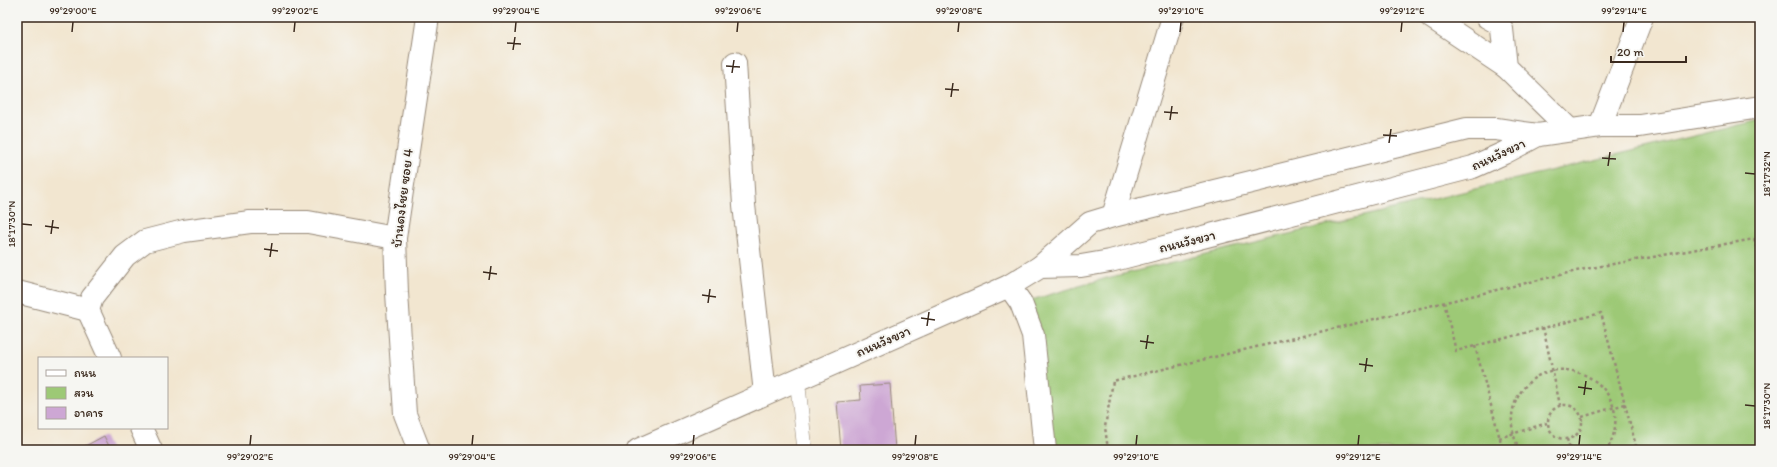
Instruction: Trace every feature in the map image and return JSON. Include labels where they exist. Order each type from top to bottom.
[{"type":"street","name":"บ้านดงไชย ซอย 4","points":[[419,450],[405,414],[395,238],[428,17]]},
{"type":"street","points":[[1113,216],[1173,17]]},
{"type":"street","points":[[1431,17],[1506,66],[1569,129]]},
{"type":"street","points":[[1487,17],[1498,23],[1502,29],[1506,66]]},
{"type":"street","points":[[1600,126],[1642,17]]},
{"type":"street","points":[[735,63],[744,206],[765,393]]},
{"type":"street","name":"ถนนวังขวา","points":[[638,450],[797,378],[1009,286],[1040,267],[1081,266],[1110,261],[1474,167],[1538,135],[1569,129],[1600,126],[1640,126],[1760,107]]},
{"type":"street","points":[[1040,267],[1090,223],[1113,216],[1467,129],[1496,129],[1538,135]]},
{"type":"street","points":[[110,357],[88,310],[92,298],[125,256],[145,241],[184,230],[250,222],[308,222],[395,238]]},
{"type":"street","points":[[1009,286],[1021,303],[1033,335],[1045,450]]},
{"type":"street","points":[[17,292],[88,310]]},
{"type":"street","points":[[141,429],[151,450]]},
{"type":"lane","points":[[797,378],[804,450]]},
{"type":"path","points":[[1108,450],[1105,427],[1113,381],[1324,329],[1585,269],[1754,239],[1760,255]]},
{"type":"path","points":[[1444,302],[1456,351],[1601,313],[1637,450]]},
{"type":"path","points":[[1543,328],[1560,405]]},
{"type":"path","points":[[1475,346],[1502,450]]},
{"type":"path","points":[[1520,450],[1513,433],[1512,414],[1518,397],[1528,383],[1540,376],[1552,371],[1575,370],[1586,374],[1604,388],[1614,407],[1615,429],[1607,450]]},
{"type":"path","points":[[1582,417],[1625,404]]},
{"type":"path","points":[[1560,405],[1576,408],[1582,417],[1583,423],[1578,434],[1567,439],[1556,437],[1551,433],[1547,424],[1551,411],[1560,405]]},
{"type":"path","points":[[1499,438],[1547,424]]},
{"type":"path","points":[[1567,439],[1570,450]]},
{"type":"green space","points":[[1760,120],[1760,450],[1042,450],[1021,303],[1107,278]]},
{"type":"building","points":[[890,384],[895,450],[841,450],[837,402],[861,400],[860,386]]},
{"type":"building","points":[[104,436],[111,450],[78,450]]}]
